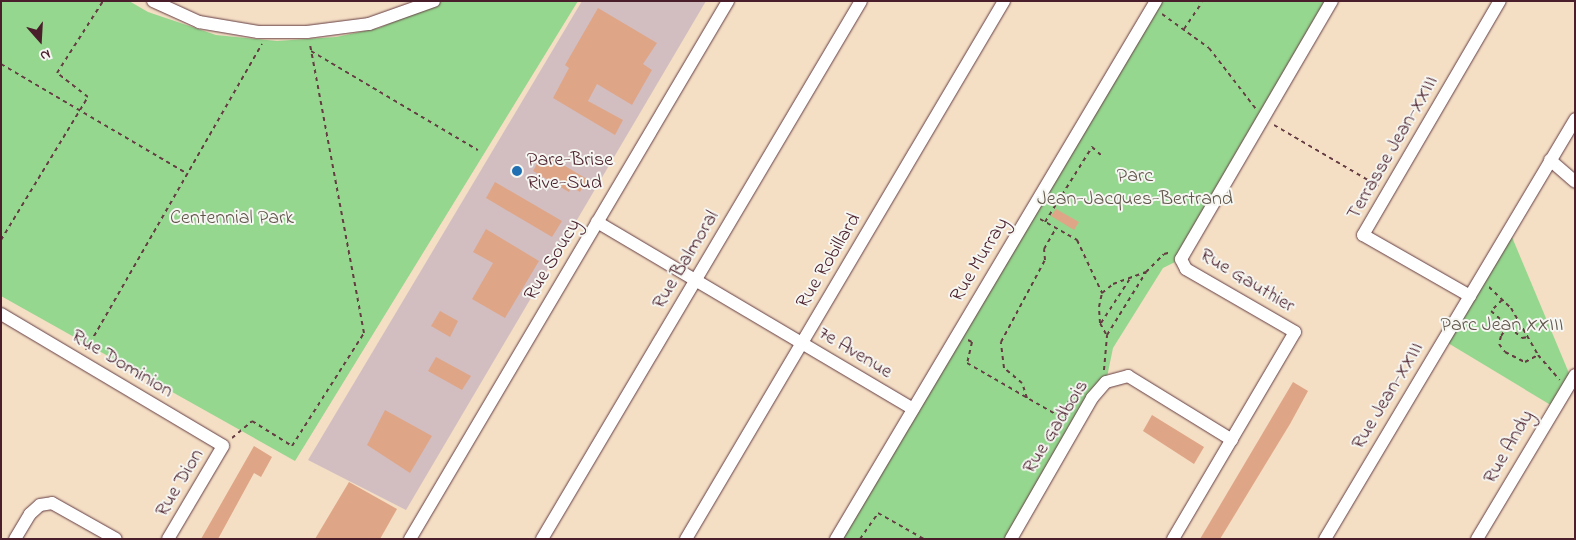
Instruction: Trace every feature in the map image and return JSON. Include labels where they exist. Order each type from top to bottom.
[{"type":"street","points":[[153,1],[199,22],[269,32],[307,32],[369,24],[434,1]]},
{"type":"street","name":"Rue Soucy","points":[[410,539],[728,1]]},
{"type":"street","name":"Rue Balmoral","points":[[542,539],[861,1]]},
{"type":"street","name":"Rue Robillard","points":[[686,539],[1004,1]]},
{"type":"street","name":"Rue Murray","points":[[836,539],[1156,1]]},
{"type":"street","name":"Rue Gauthier","points":[[1173,539],[1295,332],[1186,269],[1181,259],[1332,1]]},
{"type":"street","name":"Terrasse Jean-XXIII","points":[[1470,296],[1364,235],[1500,1]]},
{"type":"street","name":"Rue Jean-XXIII","points":[[1325,539],[1575,118]]},
{"type":"street","points":[[1550,160],[1575,182]]},
{"type":"street","name":"7e Avenue","points":[[597,222],[913,409]]},
{"type":"street","name":"Rue Dominion","points":[[1,314],[223,446]]},
{"type":"street","name":"Rue Andy","points":[[1477,539],[1565,386],[1575,375]]},
{"type":"street","name":"Rue Gadbois","points":[[1011,539],[1092,398],[1106,382],[1128,376],[1232,440]]},
{"type":"street","name":"Rue Dion","points":[[168,539],[223,446]]},
{"type":"street","points":[[15,539],[30,514],[40,505],[52,503],[116,539]]},
{"type":"path","points":[[1,240],[88,97],[57,74],[103,1]]},
{"type":"path","points":[[1184,29],[1202,2]]},
{"type":"path","points":[[80,360],[269,32]]},
{"type":"path","points":[[223,446],[252,421],[292,446],[364,333],[307,32]]},
{"type":"path","points":[[311,51],[478,150]]},
{"type":"path","points":[[1,64],[79,112],[188,174]]},
{"type":"path","points":[[1046,222],[1092,147],[1101,155]]},
{"type":"path","points":[[1030,213],[1077,240],[1102,293],[1100,323],[1107,335]]},
{"type":"path","points":[[1027,398],[1022,383],[1004,368],[1001,342],[1045,260],[1044,249],[1056,228]]},
{"type":"path","points":[[1106,382],[1102,364],[1107,335],[1146,272],[1164,254],[1186,250]]},
{"type":"path","points":[[1102,293],[1113,284],[1146,272]]},
{"type":"path","points":[[1100,323],[1132,277]]},
{"type":"path","points":[[1480,278],[1511,308],[1538,355],[1565,386]]},
{"type":"path","points":[[1502,300],[1491,311],[1522,338],[1528,337]]},
{"type":"path","points":[[1508,326],[1501,336],[1499,344],[1505,352],[1525,362],[1538,355]]},
{"type":"path","points":[[959,331],[972,342],[967,363],[1057,415],[1069,401],[1080,396],[1092,398]]},
{"type":"path","points":[[860,539],[878,513],[924,539]]},
{"type":"shaded area","points":[[582,1],[706,1],[406,510],[308,460]]},
{"type":"green space","name":"Centennial Park","points":[[1,1],[129,1],[148,12],[216,35],[277,41],[336,37],[379,28],[441,1],[578,1],[295,461],[1,296]]},
{"type":"green space","name":"Parc Jean-Jacques-Bertrand","points":[[1156,1],[1332,1],[1181,259],[1163,268],[1113,348],[1106,382],[1010,539],[839,539]]},
{"type":"green space","name":"Parc Jean XXIII","points":[[1509,230],[1571,378],[1554,407],[1443,340]]},
{"type":"building","points":[[598,8],[657,43],[643,64],[652,70],[632,105],[597,84],[588,101],[623,120],[615,135],[553,98],[569,68],[565,65]]},
{"type":"building","points":[[543,153],[587,179],[580,192],[571,187],[569,192],[533,171]]},
{"type":"building","points":[[495,182],[562,221],[552,237],[486,198]]},
{"type":"building","points":[[1056,209],[1079,222],[1074,230],[1051,216]]},
{"type":"building","points":[[486,229],[539,261],[505,318],[472,299],[493,263],[473,252]]},
{"type":"building","points":[[440,311],[458,321],[450,337],[431,326]]},
{"type":"building","points":[[436,357],[471,376],[462,390],[428,371]]},
{"type":"building","points":[[1293,382],[1308,391],[1290,424],[1220,539],[1200,539]]},
{"type":"building","points":[[385,410],[432,436],[410,473],[367,445]]},
{"type":"building","points":[[1152,415],[1204,447],[1194,464],[1143,431]]},
{"type":"building","points":[[254,446],[272,457],[261,477],[254,473],[218,539],[201,539]]},
{"type":"building","points":[[349,482],[397,509],[380,539],[315,539]]},
{"type":"place","name":"Pare-Brise Rive-Sud","points":[[517,171]]}]
